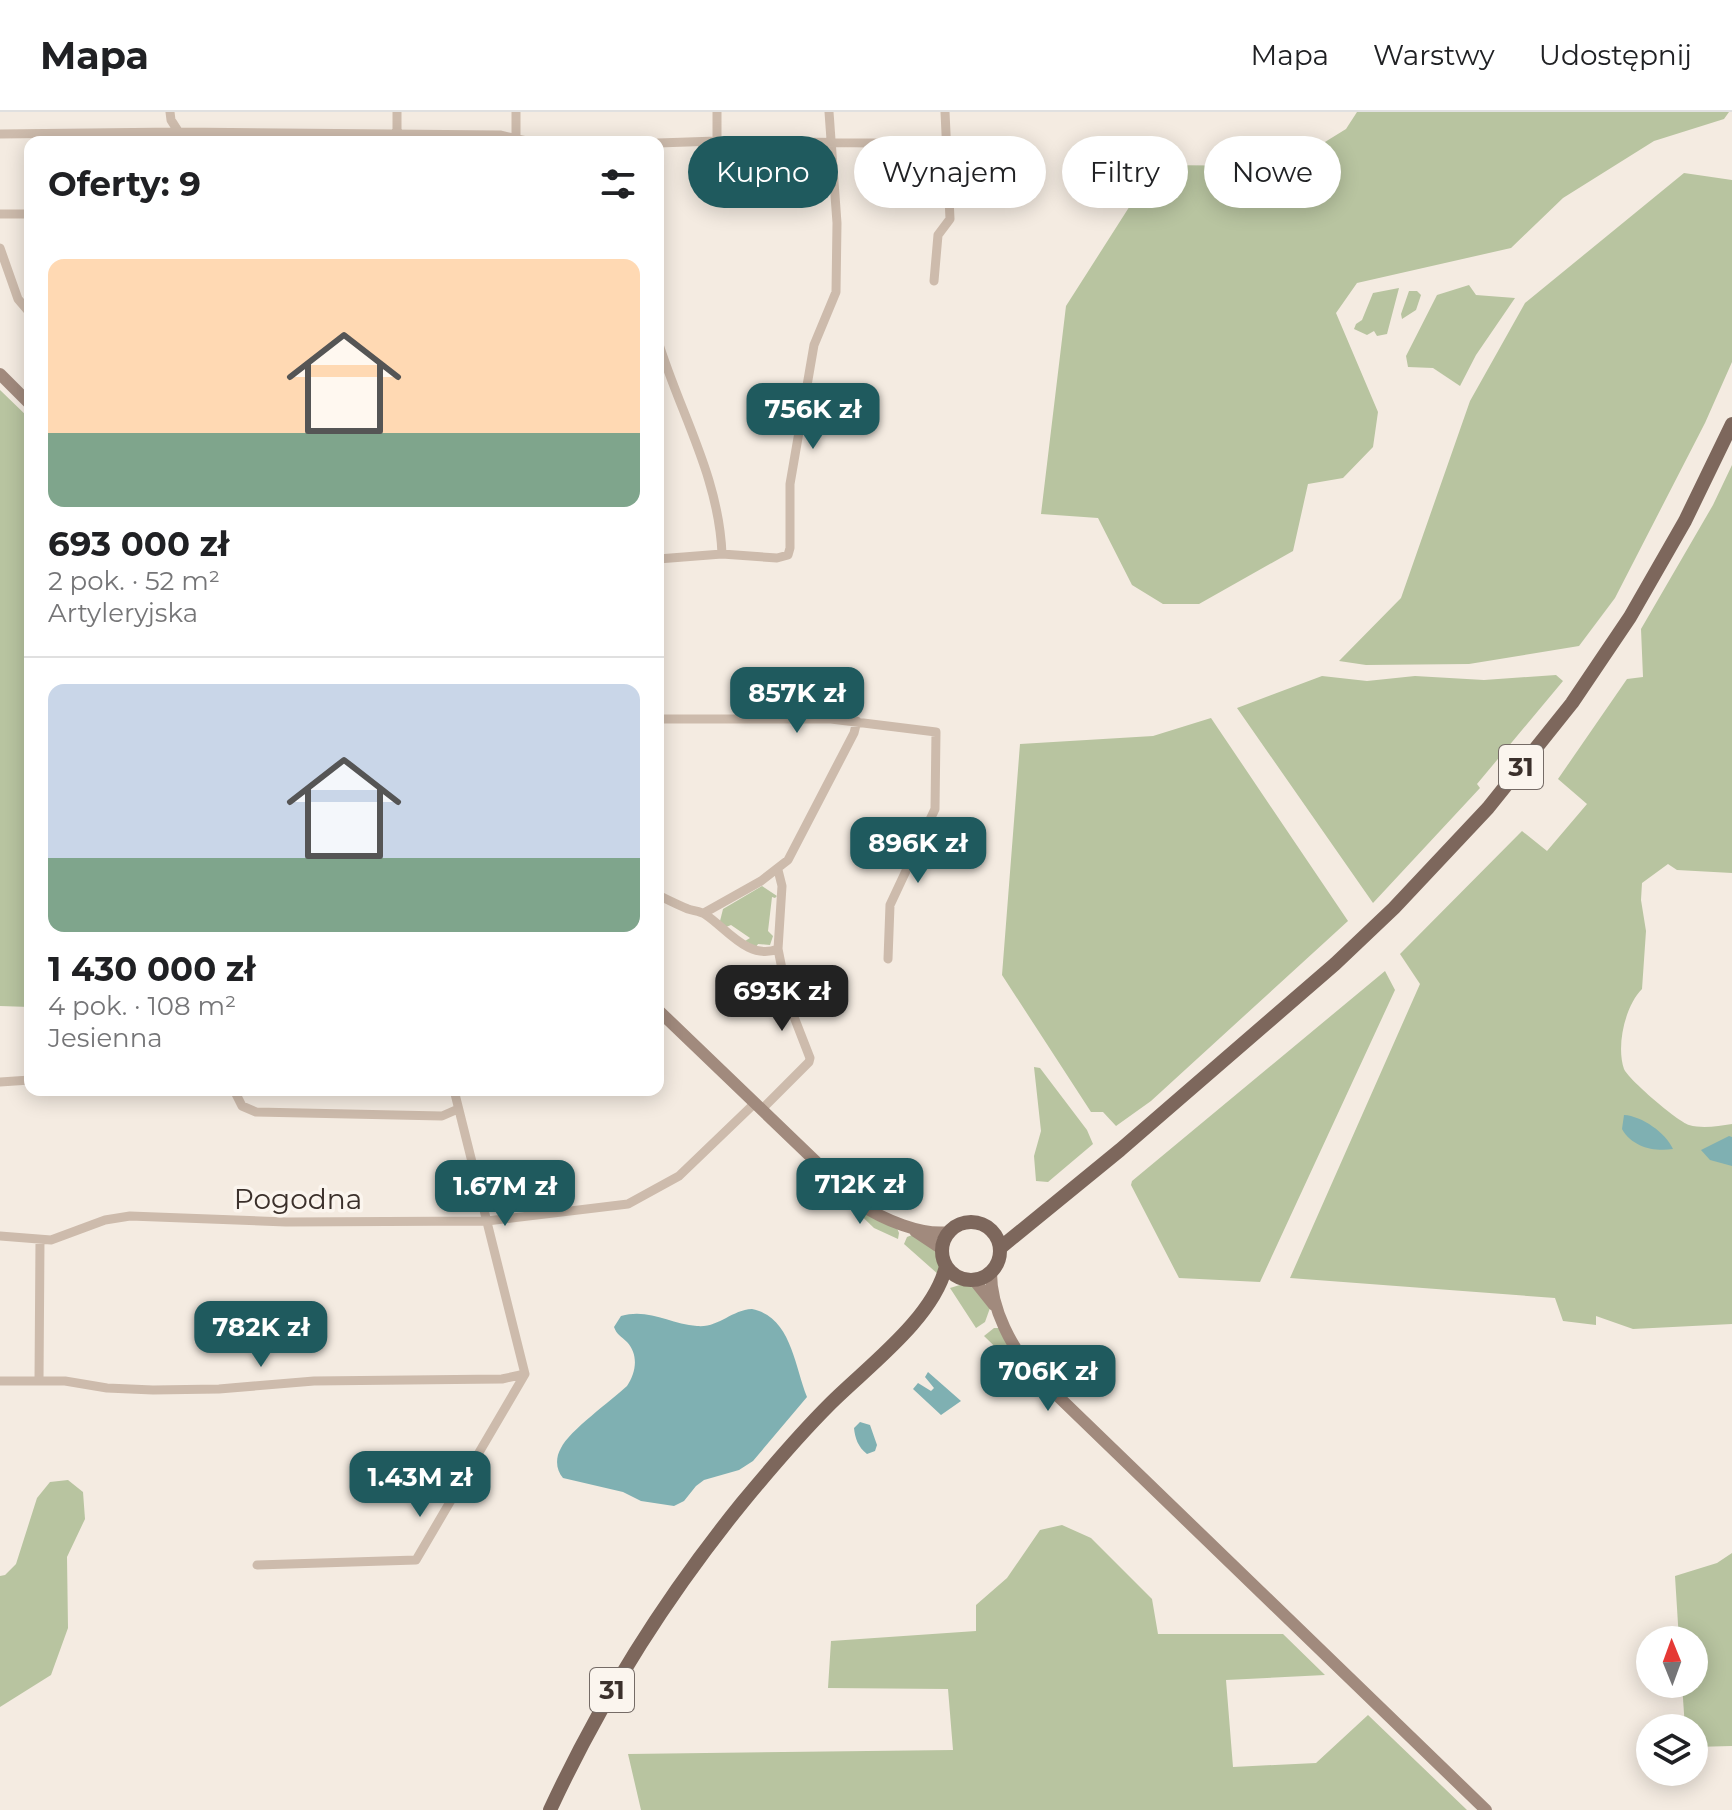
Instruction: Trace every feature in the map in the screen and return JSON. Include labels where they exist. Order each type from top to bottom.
[{"type":"main road","name":"31","points":[[1000,1248],[1120,1150],[1335,964],[1394,908],[1488,808],[1572,703],[1630,617],[1685,521],[1732,424]]},
{"type":"main road","name":"31","points":[[949,1232],[956,1226],[970,1222],[980,1223],[992,1231],[1031,1222]]},
{"type":"main road","points":[[991,1273],[998,1261],[1000,1248],[992,1231]]},
{"type":"main road","points":[[949,1232],[942,1249],[946,1266],[967,1280]]},
{"type":"main road","name":"31","points":[[550,1810],[611,1692],[686,1576],[766,1474],[933,1298],[946,1266]]},
{"type":"main road","name":"31","points":[[933,1298],[967,1280],[991,1273]]},
{"type":"street","points":[[170,112],[181,136]]},
{"type":"street","points":[[397,112],[397,136]]},
{"type":"street","points":[[516,112],[516,136]]},
{"type":"street","points":[[717,112],[717,136]]},
{"type":"street","points":[[829,112],[831,136]]},
{"type":"street","points":[[945,112],[945,136]]},
{"type":"street","points":[[0,134],[178,132],[324,136]]},
{"type":"street","points":[[466,136],[503,136]]},
{"type":"street","points":[[664,143],[688,142]]},
{"type":"street","points":[[664,559],[722,554],[777,558],[788,555],[790,484],[814,345],[836,292],[836,208]]},
{"type":"street","points":[[934,281],[938,235],[950,219],[949,208]]},
{"type":"street","points":[[0,214],[24,214]]},
{"type":"street","points":[[0,248],[18,299],[24,306]]},
{"type":"street","points":[[664,361],[716,501],[722,554]]},
{"type":"street","points":[[0,374],[24,398]]},
{"type":"street","points":[[664,719],[857,721],[936,732],[935,809],[890,905],[888,959]]},
{"type":"street","points":[[704,913],[778,870],[799,841],[854,733],[857,721]]},
{"type":"street","points":[[664,898],[704,913],[731,937],[769,953],[778,949],[782,886],[778,870]]},
{"type":"street","name":"Pogodna","points":[[0,1236],[51,1240],[105,1220],[130,1216],[286,1222],[487,1221],[628,1204],[679,1176],[809,1062],[789,1004],[778,949]]},
{"type":"street","points":[[664,1016],[860,1204],[885,1219],[913,1229],[949,1232]]},
{"type":"street","points":[[0,1082],[24,1080]]},
{"type":"street","points":[[237,1096],[242,1106],[256,1112],[442,1116],[458,1109]]},
{"type":"street","points":[[257,1565],[416,1560],[525,1374],[455,1096]]},
{"type":"street","points":[[913,1229],[942,1249]]},
{"type":"street","points":[[39,1381],[40,1240]]},
{"type":"street","points":[[991,1273],[996,1307]]},
{"type":"street","points":[[967,1280],[996,1307],[1028,1366],[1486,1810]]},
{"type":"street","points":[[0,1381],[86,1383],[124,1389],[195,1389],[314,1381],[502,1379],[525,1374]]},
{"type":"green space","points":[[1357,112],[1729,112],[1724,119],[1654,141],[1563,198],[1511,248],[1357,283],[1336,313],[1378,412],[1373,447],[1343,478],[1308,484],[1293,551],[1199,604],[1163,604],[1132,585],[1098,518],[1041,514],[1066,306],[1129,208],[1188,208],[1188,165],[1204,165],[1204,208],[1341,208],[1341,136],[1335,136],[1346,129]]},
{"type":"green space","points":[[1684,173],[1732,180],[1732,362],[1705,423],[1615,598],[1579,646],[1469,664],[1366,665],[1339,661],[1401,598],[1470,401],[1525,303]]},
{"type":"green space","points":[[1469,285],[1476,295],[1515,298],[1476,355],[1460,386],[1433,368],[1408,367],[1406,356],[1437,295]]},
{"type":"green space","points":[[1399,288],[1387,334],[1377,336],[1374,331],[1367,335],[1354,329],[1362,320],[1373,293]]},
{"type":"green space","points":[[1409,291],[1417,291],[1421,295],[1416,310],[1402,319],[1401,314]]},
{"type":"green space","points":[[0,390],[24,413],[24,1007],[0,1006]]},
{"type":"green space","points":[[1732,465],[1732,873],[1677,870],[1668,864],[1642,883],[1641,900],[1646,931],[1642,989],[1627,1016],[1621,1049],[1627,1074],[1683,1122],[1700,1127],[1732,1124],[1732,1324],[1633,1329],[1596,1316],[1596,1325],[1563,1321],[1555,1298],[1290,1278],[1420,984],[1400,954],[1522,831],[1547,851],[1587,804],[1558,779],[1627,679],[1643,677],[1641,629],[1713,505]]},
{"type":"green space","points":[[1556,675],[1563,681],[1477,784],[1480,788],[1373,903],[1237,708],[1322,676],[1367,681],[1415,676],[1484,680]]},
{"type":"green space","points":[[1211,718],[1348,921],[1151,1101],[1116,1126],[1103,1112],[1091,1112],[1002,975],[1020,744],[1153,736]]},
{"type":"green space","points":[[762,886],[777,896],[772,897],[768,931],[773,936],[770,945],[758,944],[756,947],[745,941],[750,938],[720,921],[723,909]]},
{"type":"green space","points":[[1385,971],[1395,990],[1260,1282],[1179,1278],[1131,1185],[1132,1181]]},
{"type":"green space","points":[[1034,1067],[1040,1068],[1087,1130],[1093,1144],[1048,1182],[1036,1181],[1034,1156],[1041,1131]]},
{"type":"green space","points":[[826,1179],[897,1228],[898,1239],[874,1228]]},
{"type":"green space","points":[[912,1235],[937,1254],[939,1275],[904,1244],[907,1237]]},
{"type":"green space","points":[[963,1284],[973,1286],[990,1308],[985,1322],[976,1328],[950,1288]]},
{"type":"green space","points":[[999,1328],[1047,1391],[1045,1395],[984,1336]]},
{"type":"green space","points":[[68,1480],[83,1492],[85,1519],[67,1557],[68,1628],[51,1675],[0,1707],[0,1576],[16,1564],[37,1498],[50,1482]]},
{"type":"green space","points":[[1062,1525],[1091,1538],[1152,1599],[1158,1634],[1283,1634],[1325,1675],[1226,1680],[1233,1767],[1316,1763],[1368,1715],[1467,1810],[641,1810],[628,1754],[953,1750],[948,1689],[828,1688],[831,1641],[976,1631],[976,1605],[1007,1578],[1040,1530]]},
{"type":"green space","points":[[1732,1553],[1732,1746],[1708,1747],[1708,1714],[1684,1714],[1683,1698],[1708,1698],[1708,1626],[1678,1626],[1675,1576],[1717,1563]]},
{"type":"water","points":[[1624,1115],[1653,1126],[1673,1149],[1651,1149],[1632,1140],[1622,1129]]},
{"type":"water","points":[[1732,1137],[1732,1166],[1710,1160],[1701,1150]]},
{"type":"water","points":[[752,1309],[775,1321],[783,1332],[807,1397],[753,1461],[739,1470],[704,1480],[684,1501],[674,1506],[641,1501],[623,1492],[563,1478],[557,1460],[566,1441],[627,1386],[632,1375],[635,1364],[631,1347],[614,1327],[621,1316],[650,1315],[687,1325],[705,1326]]},
{"type":"water","points":[[928,1372],[961,1401],[941,1415],[913,1389],[918,1383],[931,1391],[934,1388],[925,1377]]},
{"type":"water","points":[[860,1422],[870,1425],[877,1445],[875,1451],[867,1454],[855,1435],[854,1428]]}]
